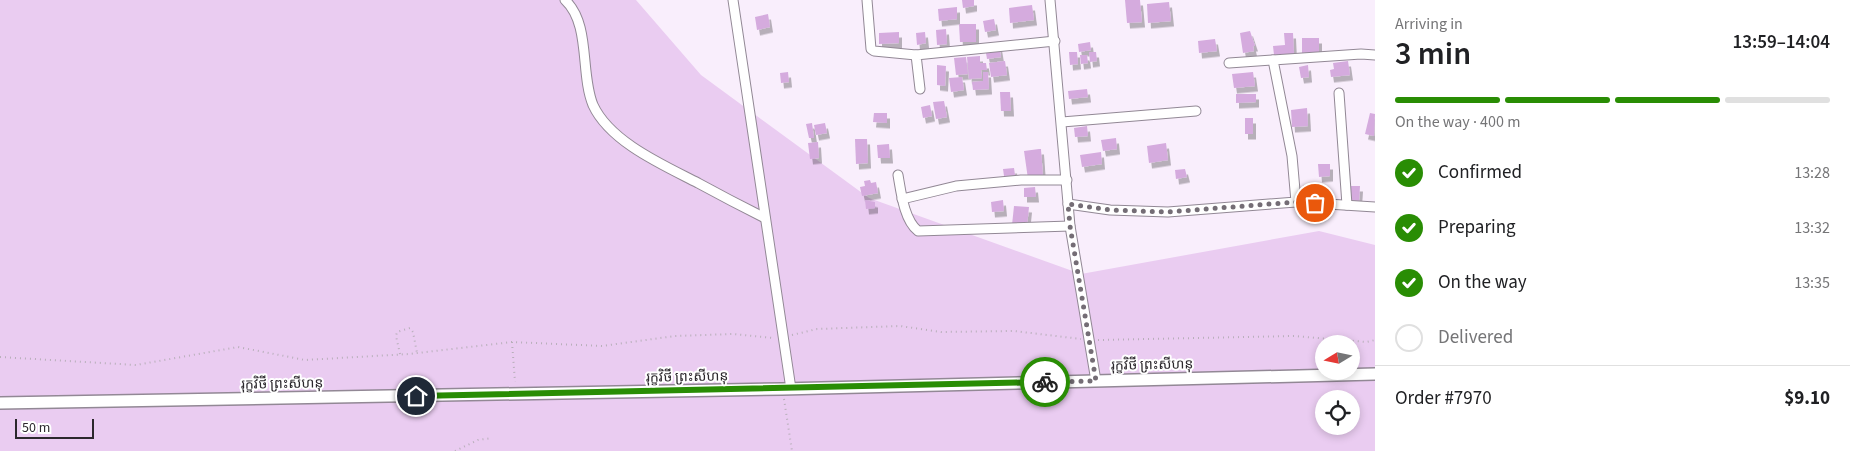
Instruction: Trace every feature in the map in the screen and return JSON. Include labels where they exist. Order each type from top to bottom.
[{"type":"street","points":[[565,0],[576,16],[581,33],[590,96],[594,106],[605,121],[629,144],[651,158],[765,218]]},
{"type":"street","points":[[733,0],[783,338],[787,389]]},
{"type":"street","points":[[866,0],[871,50],[874,51],[916,55],[1055,41]]},
{"type":"street","points":[[1050,0],[1070,226],[1096,381]]},
{"type":"street","points":[[1229,63],[1361,54],[1375,55]]},
{"type":"street","points":[[916,55],[920,89]]},
{"type":"street","points":[[1273,60],[1292,156],[1296,202]]},
{"type":"street","points":[[1340,93],[1346,205]]},
{"type":"street","points":[[1062,122],[1196,111]]},
{"type":"street","points":[[898,175],[905,210],[914,228],[921,232],[1070,226]]},
{"type":"street","points":[[902,199],[956,186],[1020,180],[1067,180]]},
{"type":"street","points":[[1068,204],[1110,210],[1168,212],[1296,202],[1375,206]]},
{"type":"street","name":"រុក្ខវិថី ព្រះសីហនុ","points":[[0,403],[787,389],[1375,374]]},
{"type":"path","points":[[0,357],[136,365],[238,347],[305,360],[417,353],[512,342],[602,346],[676,336],[733,334],[783,338],[817,329],[900,326],[941,332],[1014,331],[1090,340],[1294,336],[1368,342],[1375,340]]},
{"type":"path","points":[[400,354],[396,336],[398,332],[410,328],[413,332],[417,353]]},
{"type":"path","points":[[512,342],[516,394]]},
{"type":"path","points":[[787,389],[792,451]]},
{"type":"path","points":[[455,451],[478,440],[492,438]]},
{"type":"shaded area","points":[[0,0],[636,0],[701,75],[869,198],[1081,274],[1319,231],[1375,245],[1375,451],[0,451]]},
{"type":"building","points":[[962,0],[974,0],[974,6],[963,8]]},
{"type":"building","points":[[1125,0],[1140,0],[1142,22],[1127,23]]},
{"type":"building","points":[[1169,2],[1171,21],[1148,23],[1147,4]]},
{"type":"building","points":[[1032,5],[1034,20],[1010,23],[1009,8]]},
{"type":"building","points":[[957,7],[957,19],[939,21],[938,9]]},
{"type":"building","points":[[768,14],[770,27],[757,30],[755,17]]},
{"type":"building","points":[[994,19],[996,30],[985,32],[983,21]]},
{"type":"building","points":[[959,24],[976,24],[976,42],[960,42]]},
{"type":"building","points":[[946,29],[947,44],[937,45],[936,30]]},
{"type":"building","points":[[1250,31],[1255,46],[1253,46],[1254,51],[1243,53],[1240,33]]},
{"type":"building","points":[[899,32],[899,43],[879,44],[879,33]]},
{"type":"building","points":[[925,32],[926,43],[917,45],[916,33]]},
{"type":"building","points":[[1284,33],[1293,33],[1294,54],[1274,55],[1273,46],[1285,45]]},
{"type":"building","points":[[1302,38],[1319,38],[1319,52],[1302,53]]},
{"type":"building","points":[[1215,39],[1217,51],[1199,53],[1198,41]]},
{"type":"building","points":[[1090,42],[1091,50],[1079,52],[1078,44]]},
{"type":"building","points":[[999,45],[1001,57],[987,59],[985,47]]},
{"type":"building","points":[[1069,52],[1077,52],[1078,64],[1070,65]]},
{"type":"building","points":[[1089,52],[1096,52],[1097,61],[1090,62]]},
{"type":"building","points":[[1080,55],[1087,55],[1088,63],[1081,64]]},
{"type":"building","points":[[980,56],[980,63],[986,63],[987,70],[981,70],[982,78],[969,79],[967,57]]},
{"type":"building","points":[[966,57],[968,74],[956,75],[954,58]]},
{"type":"building","points":[[1005,61],[1007,75],[991,77],[989,63]]},
{"type":"building","points":[[1348,61],[1350,75],[1331,77],[1330,70],[1334,69],[1333,63]]},
{"type":"building","points":[[937,65],[946,66],[945,86],[937,85]]},
{"type":"building","points":[[1308,65],[1309,77],[1301,78],[1299,67]]},
{"type":"building","points":[[788,72],[789,82],[781,83],[780,73]]},
{"type":"building","points":[[983,72],[988,72],[989,89],[973,90],[972,82],[983,81]]},
{"type":"building","points":[[1253,72],[1255,86],[1234,88],[1232,74]]},
{"type":"building","points":[[962,77],[964,90],[951,92],[949,78]]},
{"type":"building","points":[[1087,89],[1088,97],[1069,99],[1068,91]]},
{"type":"building","points":[[1000,92],[1010,92],[1011,111],[1001,111]]},
{"type":"building","points":[[1236,94],[1256,94],[1256,102],[1236,103]]},
{"type":"building","points":[[944,101],[947,117],[936,119],[933,102]]},
{"type":"building","points":[[930,105],[932,116],[923,118],[921,107]]},
{"type":"building","points":[[1307,108],[1308,126],[1292,127],[1291,110]]},
{"type":"building","points":[[874,113],[887,113],[887,123],[873,122]]},
{"type":"building","points":[[1370,113],[1375,114],[1374,136],[1365,134]]},
{"type":"building","points":[[1245,118],[1253,118],[1253,134],[1245,134]]},
{"type":"building","points":[[812,123],[814,138],[809,138],[806,124]]},
{"type":"building","points":[[825,123],[827,133],[816,135],[814,125]]},
{"type":"building","points":[[1087,126],[1088,136],[1075,137],[1074,128]]},
{"type":"building","points":[[1116,138],[1117,149],[1103,151],[1101,140]]},
{"type":"building","points":[[855,139],[867,139],[868,163],[856,164]]},
{"type":"building","points":[[818,142],[819,158],[810,159],[808,143]]},
{"type":"building","points":[[1166,143],[1168,160],[1149,163],[1147,146]]},
{"type":"building","points":[[889,144],[890,158],[878,158],[877,145]]},
{"type":"building","points":[[1041,149],[1043,177],[1028,179],[1024,151]]},
{"type":"building","points":[[1101,152],[1102,164],[1082,167],[1080,155]]},
{"type":"building","points":[[1318,164],[1330,164],[1330,176],[1319,177]]},
{"type":"building","points":[[1014,168],[1015,175],[1004,176],[1003,169]]},
{"type":"building","points":[[1185,169],[1187,177],[1176,179],[1175,170]]},
{"type":"building","points":[[870,180],[871,183],[876,182],[878,193],[862,196],[860,187],[865,186],[864,181]]},
{"type":"building","points":[[1303,185],[1322,186],[1322,196],[1303,196]]},
{"type":"building","points":[[1350,186],[1360,186],[1359,201],[1349,200]]},
{"type":"building","points":[[1035,187],[1036,197],[1024,197],[1024,188]]},
{"type":"building","points":[[865,200],[875,202],[875,208],[866,209]]},
{"type":"building","points":[[1003,200],[1004,211],[992,212],[991,202]]},
{"type":"building","points":[[1014,206],[1029,207],[1027,226],[1012,225]]},
{"type":"way so far","points":[[1045,382],[1096,381],[1068,204],[1110,210],[1168,212],[1244,205],[1296,202],[1315,203]]},
{"type":"route","points":[[416,396],[1045,382]]}]
